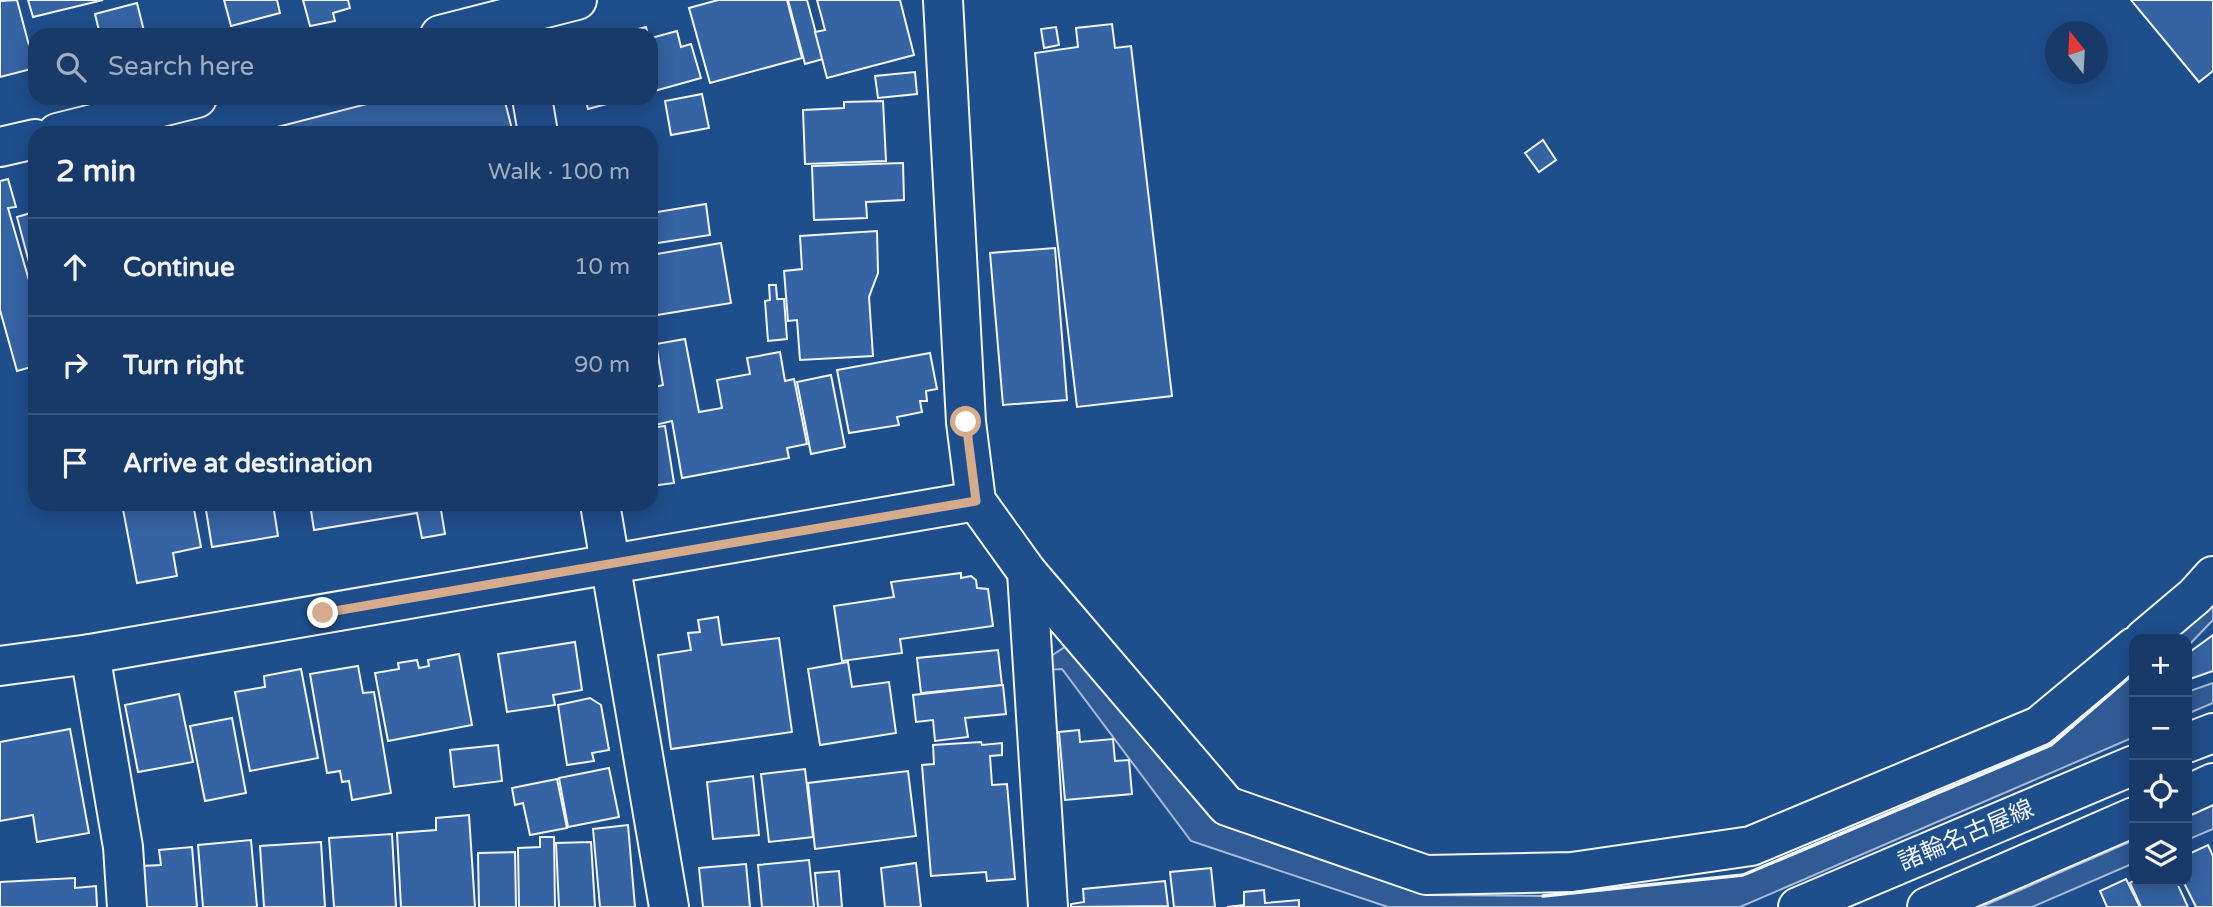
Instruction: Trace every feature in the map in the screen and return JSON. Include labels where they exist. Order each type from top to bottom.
[{"type":"street","points":[[471,28],[577,0]]},
{"type":"street","points":[[943,0],[966,422],[976,501],[1027,572],[1227,806],[1426,875],[1572,872],[1751,846],[2039,726],[2129,651]]},
{"type":"street","points":[[85,126],[169,105]]},
{"type":"street","points":[[534,105],[537,126]]},
{"type":"street","points":[[0,147],[28,141]]},
{"type":"street","points":[[0,666],[90,654],[976,501]]},
{"type":"street","points":[[601,511],[669,907]]},
{"type":"street","points":[[1027,572],[1048,907]]},
{"type":"street","points":[[2150,634],[2195,596],[2213,576]]},
{"type":"street","points":[[90,654],[123,847],[128,907]]},
{"type":"street","points":[[2192,741],[2213,733]]},
{"type":"street","name":"諸輪名古屋線","points":[[1798,907],[1988,824],[2129,767]]},
{"type":"street","points":[[2192,792],[2213,783]]},
{"type":"street","name":"諸輪名古屋線","points":[[1927,907],[2129,819]]},
{"type":"shaded area","points":[[2213,596],[2213,620],[2192,642],[2192,634],[2177,634]]},
{"type":"shaded area","points":[[1068,645],[1080,652],[1218,824],[1428,895],[1543,896],[1743,875],[2051,745],[2129,677],[2129,739],[1740,907],[1388,907],[1191,841],[1062,669],[1046,670],[1048,658]]},
{"type":"shaded area","points":[[2213,683],[2213,703],[2192,712],[2192,690]]},
{"type":"shaded area","points":[[2213,805],[2213,829],[2192,838],[2192,815]]},
{"type":"shaded area","points":[[2129,842],[2129,865],[2032,907],[1981,907]]},
{"type":"building","points":[[17,0],[28,42],[28,70],[0,77],[0,1]]},
{"type":"building","points":[[28,0],[103,0],[33,17]]},
{"type":"building","points":[[224,0],[277,0],[280,13],[231,26]]},
{"type":"building","points":[[303,0],[348,0],[350,8],[333,13],[335,21],[310,26]]},
{"type":"building","points":[[718,0],[787,0],[802,58],[710,83],[689,8]]},
{"type":"building","points":[[788,0],[807,0],[823,59],[805,64]]},
{"type":"building","points":[[817,0],[900,0],[914,55],[827,78],[815,32],[825,30]]},
{"type":"building","points":[[2131,0],[2213,0],[2213,71],[2199,82]]},
{"type":"building","points":[[137,3],[143,28],[98,28],[95,14]]},
{"type":"building","points":[[1112,24],[1115,48],[1131,46],[1172,396],[1077,407],[1035,53],[1078,47],[1076,28]]},
{"type":"building","points":[[1056,27],[1059,45],[1044,48],[1041,29]]},
{"type":"building","points":[[677,31],[681,47],[691,44],[701,78],[658,90],[658,36]]},
{"type":"building","points":[[915,72],[917,94],[878,98],[875,76]]},
{"type":"building","points":[[702,94],[709,128],[671,135],[665,101]]},
{"type":"building","points":[[883,101],[886,161],[805,164],[803,110],[844,108],[844,102]]},
{"type":"building","points":[[363,105],[506,105],[511,126],[281,126]]},
{"type":"building","points":[[587,105],[603,105],[588,109]]},
{"type":"building","points":[[1543,140],[1556,160],[1539,172],[1525,153]]},
{"type":"building","points":[[903,163],[904,200],[866,202],[867,218],[814,220],[812,166]]},
{"type":"building","points":[[8,179],[16,207],[8,208],[28,277],[28,368],[17,371],[0,310],[0,181]]},
{"type":"building","points":[[706,204],[710,235],[658,243],[658,212]]},
{"type":"building","points":[[28,214],[28,259],[17,217]]},
{"type":"building","points":[[877,231],[878,273],[869,297],[873,356],[800,360],[797,320],[788,321],[784,271],[802,269],[800,236]]},
{"type":"building","points":[[721,243],[731,303],[658,315],[658,254]]},
{"type":"building","points":[[1055,248],[1067,400],[1003,405],[990,253]]},
{"type":"building","points":[[769,285],[776,285],[777,299],[784,299],[787,339],[768,341],[765,301],[770,300]]},
{"type":"building","points":[[685,339],[699,412],[722,408],[717,380],[750,374],[747,358],[780,352],[785,381],[794,379],[807,444],[787,448],[789,458],[682,478],[672,421],[658,424],[658,386],[663,385],[658,344]]},
{"type":"building","points":[[930,353],[937,389],[926,391],[927,401],[920,401],[922,412],[897,417],[899,425],[849,433],[837,370]]},
{"type":"building","points":[[831,375],[845,447],[811,454],[797,382]]},
{"type":"building","points":[[665,426],[674,483],[658,485],[658,427]]},
{"type":"building","points":[[123,511],[194,511],[201,547],[173,553],[177,576],[137,583]]},
{"type":"building","points":[[206,511],[274,511],[278,536],[212,547]]},
{"type":"building","points":[[311,511],[441,511],[445,534],[422,538],[417,513],[314,530]]},
{"type":"building","points":[[961,573],[961,578],[971,576],[976,580],[977,588],[988,589],[993,626],[900,639],[902,653],[842,661],[834,606],[894,597],[891,582]]},
{"type":"building","points":[[718,617],[722,645],[779,638],[792,732],[671,749],[658,655],[691,650],[688,633],[700,632],[698,620]]},
{"type":"building","points":[[2213,635],[2213,671],[2192,678],[2192,650]]},
{"type":"building","points":[[575,642],[582,690],[553,695],[555,705],[507,712],[498,654]]},
{"type":"building","points":[[998,650],[1002,685],[921,693],[917,658]]},
{"type":"building","points":[[459,654],[472,725],[388,741],[375,673],[399,669],[398,663],[417,660],[419,668],[429,666],[428,660]]},
{"type":"building","points":[[848,662],[852,687],[889,682],[896,733],[820,745],[808,669]]},
{"type":"building","points":[[358,666],[363,693],[374,692],[391,793],[352,800],[349,781],[342,782],[340,771],[327,773],[310,674]]},
{"type":"building","points":[[301,669],[318,758],[250,771],[235,692],[265,687],[264,676]]},
{"type":"building","points":[[1003,685],[1006,714],[965,718],[968,737],[935,741],[933,720],[916,722],[913,695]]},
{"type":"building","points":[[179,694],[193,762],[138,772],[125,705]]},
{"type":"building","points":[[590,698],[601,705],[609,750],[592,753],[594,761],[567,765],[558,705]]},
{"type":"building","points":[[232,718],[246,793],[205,801],[190,726]]},
{"type":"building","points":[[70,729],[89,833],[37,842],[33,815],[0,821],[0,742]]},
{"type":"building","points":[[1079,730],[1080,742],[1113,739],[1115,761],[1129,760],[1132,794],[1065,800],[1059,732]]},
{"type":"building","points":[[981,742],[982,745],[1002,743],[1002,755],[990,756],[992,785],[1007,784],[1015,879],[987,881],[986,872],[931,876],[922,765],[934,764],[933,745]]},
{"type":"building","points":[[498,745],[502,781],[454,787],[450,750]]},
{"type":"building","points":[[609,768],[619,817],[568,827],[559,778]]},
{"type":"building","points":[[805,769],[813,837],[769,842],[761,774]]},
{"type":"building","points":[[908,771],[916,836],[815,849],[808,783]]},
{"type":"building","points":[[753,776],[759,835],[713,839],[707,782]]},
{"type":"building","points":[[557,779],[567,828],[530,835],[523,803],[515,805],[512,788]]},
{"type":"building","points":[[469,815],[475,907],[401,907],[397,833],[436,830],[436,818]]},
{"type":"building","points":[[628,825],[635,907],[600,907],[593,829]]},
{"type":"building","points":[[392,834],[396,907],[334,907],[329,838]]},
{"type":"building","points":[[540,837],[554,837],[555,907],[519,907],[518,848],[540,847]]},
{"type":"building","points":[[251,840],[257,907],[203,907],[198,845]]},
{"type":"building","points":[[321,842],[325,907],[264,907],[260,846]]},
{"type":"building","points":[[591,842],[595,907],[559,907],[556,843]]},
{"type":"building","points":[[2208,845],[2213,856],[2213,907],[2196,907],[2186,886],[2192,886],[2192,853]]},
{"type":"building","points":[[192,847],[197,907],[146,907],[142,866],[161,865],[159,850]]},
{"type":"building","points":[[515,852],[516,907],[479,907],[478,853]]},
{"type":"building","points":[[809,860],[814,907],[762,907],[758,865]]},
{"type":"building","points":[[916,863],[921,907],[885,907],[881,868]]},
{"type":"building","points":[[746,864],[750,907],[703,907],[699,868]]},
{"type":"building","points":[[1211,868],[1215,907],[1174,907],[1170,872]]},
{"type":"building","points":[[839,871],[842,907],[818,907],[815,873]]},
{"type":"building","points":[[75,878],[75,888],[96,886],[97,907],[0,907],[0,882]]},
{"type":"building","points":[[2126,879],[2140,907],[2107,907],[2100,891]]},
{"type":"building","points":[[1165,881],[1168,906],[1071,907],[1071,904],[1084,902],[1083,889]]},
{"type":"building","points":[[2131,886],[2178,886],[2188,907],[2141,907]]},
{"type":"building","points":[[1264,890],[1265,903],[1299,900],[1299,907],[1227,907],[1244,905],[1244,892]]},
{"type":"wall","points":[[1543,896],[1743,875],[2051,745],[2129,677]]},
{"type":"route","points":[[323,613],[976,501],[966,422]]}]
